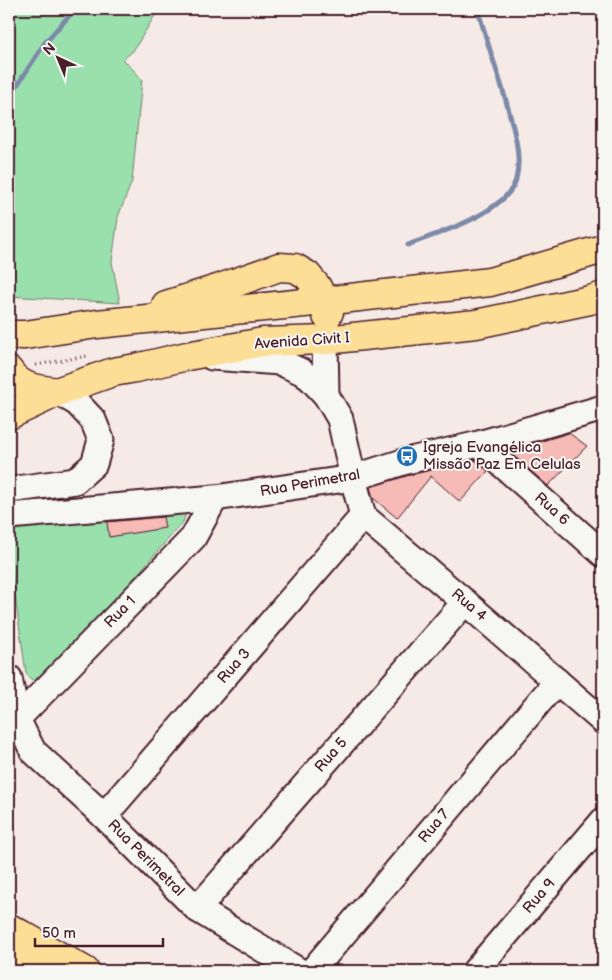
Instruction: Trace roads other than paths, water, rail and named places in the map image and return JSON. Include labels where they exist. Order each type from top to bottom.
[{"type":"main road","points":[[96,324],[490,282],[603,249]]},
{"type":"main road","points":[[58,392],[32,388],[14,378],[16,352],[96,324],[163,306],[279,267],[295,268],[306,275],[317,287],[329,312],[324,323],[313,328],[263,342]]},
{"type":"main road","name":"Avenida Civit I","points":[[9,415],[58,392],[113,372],[187,356],[263,342],[324,340],[476,324],[603,296]]},
{"type":"main road","points":[[9,928],[85,971]]},
{"type":"main road","points":[[9,952],[45,971]]},
{"type":"street","points":[[324,340],[326,395]]},
{"type":"street","points":[[187,356],[280,362],[302,372],[311,379],[326,395],[340,419],[363,516]]},
{"type":"street","points":[[9,490],[75,481],[94,464],[101,440],[93,420],[77,403],[58,392]]},
{"type":"street","name":"Rua Perimetral","points":[[9,516],[215,498],[353,478],[406,461],[479,444],[603,408]]},
{"type":"street","name":"Rua 6","points":[[479,444],[603,554]]},
{"type":"street","name":"Rua 1","points":[[17,719],[193,538],[215,498]]},
{"type":"street","name":"Rua 4","points":[[363,516],[466,602],[603,721]]},
{"type":"street","name":"Rua 3","points":[[104,816],[363,516]]},
{"type":"street","name":"Rua 5","points":[[197,909],[466,602]]},
{"type":"street","name":"Rua Perimetral","points":[[9,678],[17,719],[33,751],[104,816],[197,909],[299,971]]},
{"type":"street","name":"Rua 7","points":[[312,971],[557,681]]},
{"type":"street","name":"Rua 9","points":[[475,971],[603,822]]},
{"type":"waterway","points":[[9,98],[44,44],[75,9]]},
{"type":"waterway","points":[[408,245],[455,227],[489,210],[506,196],[516,179],[518,152],[515,134],[478,9]]},
{"type":"place","name":"Igreja Evangélica Missão Paz Em Celulas","points":[[407,456]]}]
